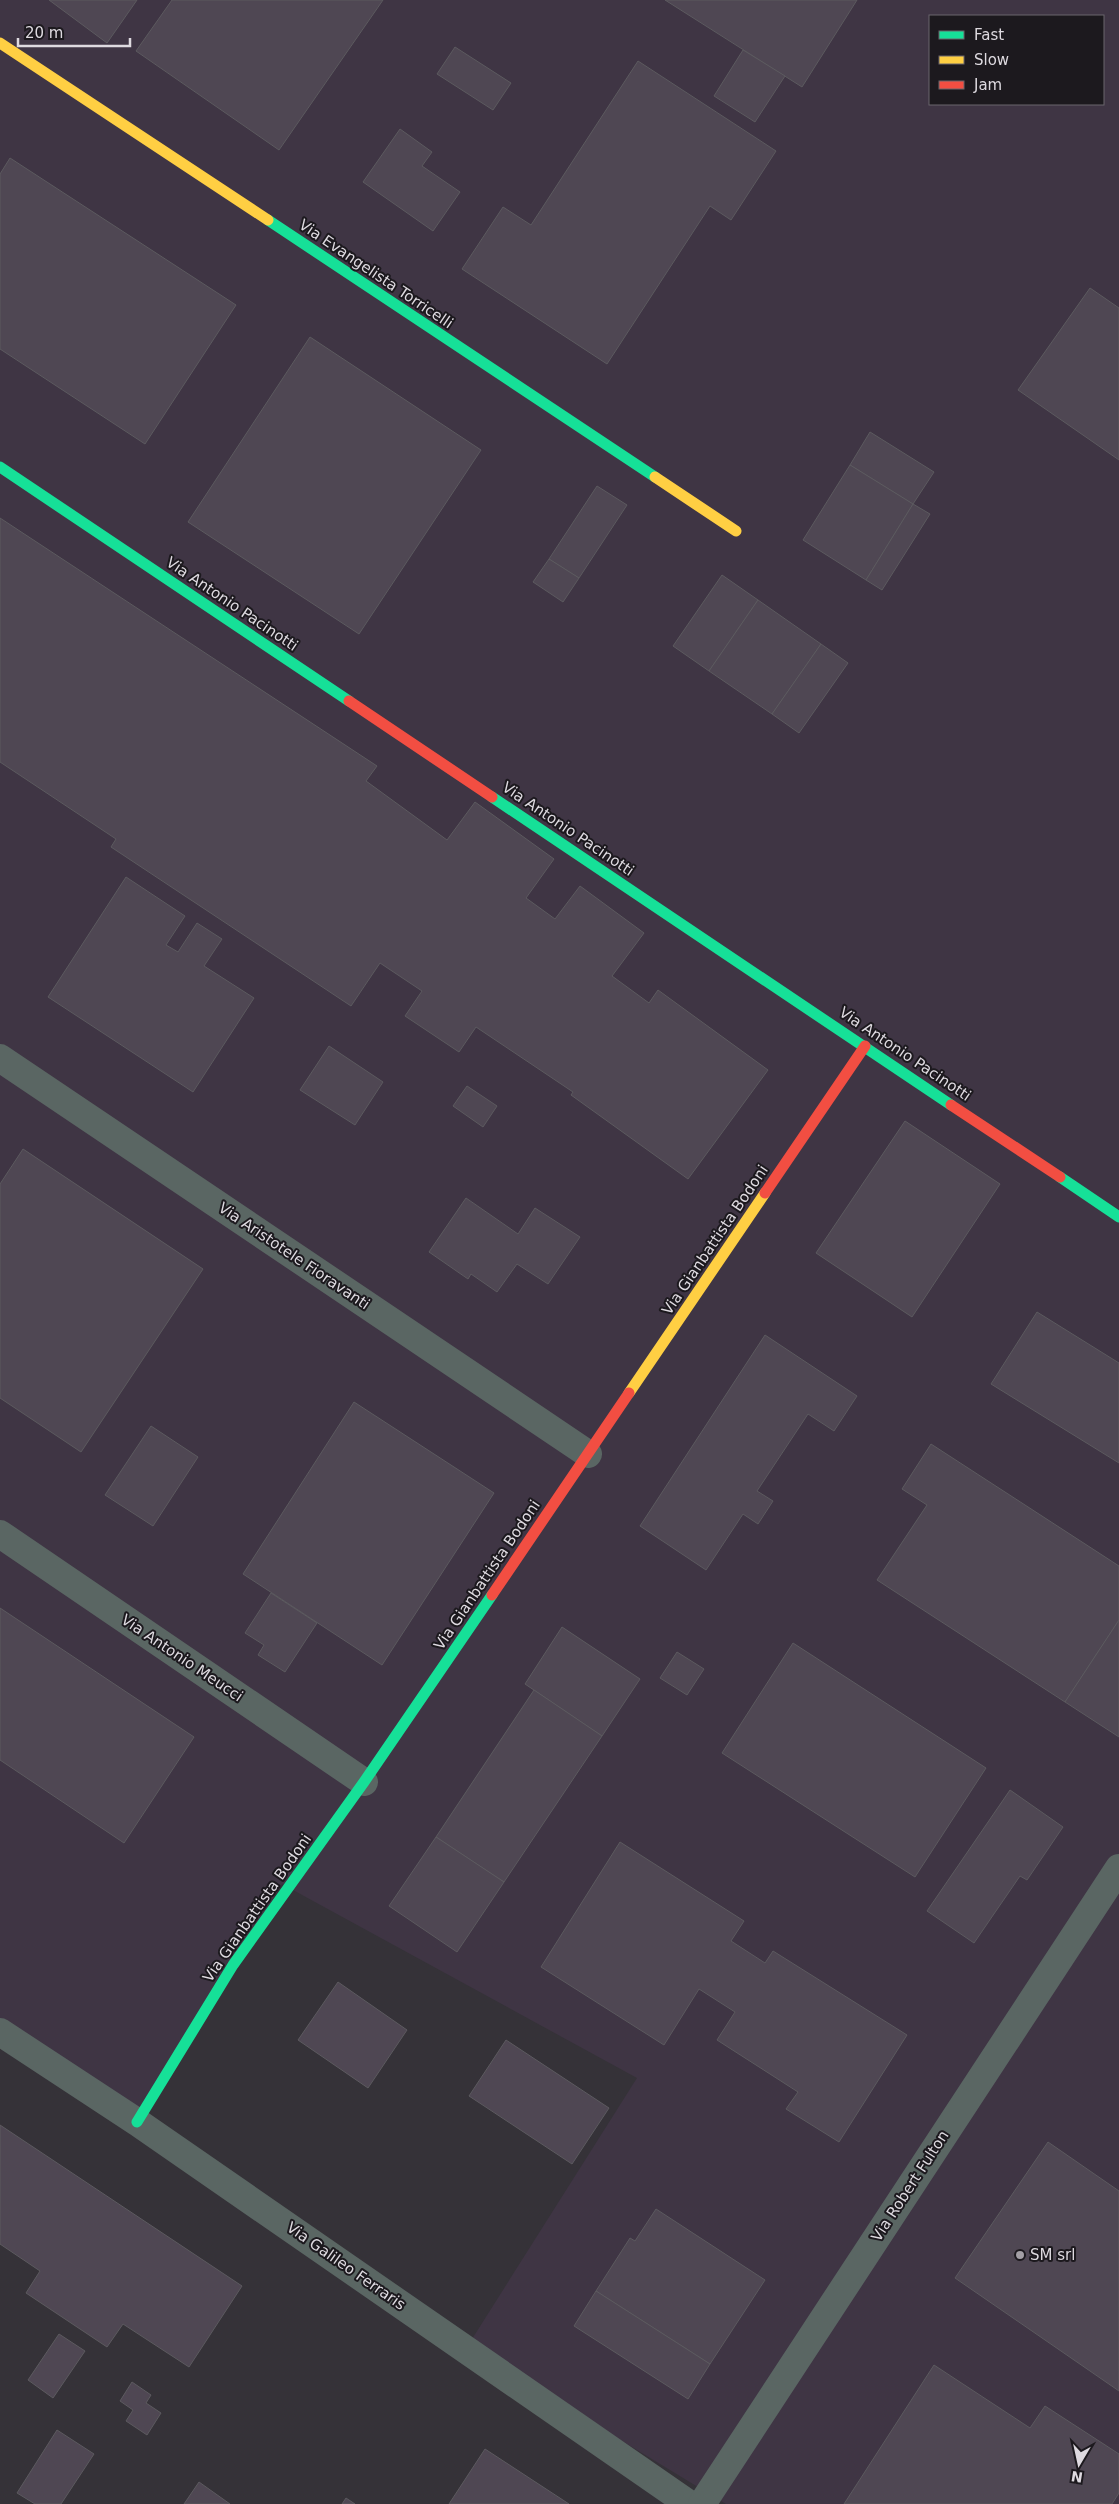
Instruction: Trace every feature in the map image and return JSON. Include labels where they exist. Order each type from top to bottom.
[{"type":"street","name":"Via Evangelista Torricelli","points":[[0,43],[736,531]]},
{"type":"street","name":"Via Antonio Pacinotti","points":[[0,467],[1119,1217]]},
{"type":"street","name":"Via Gianbattista Bodoni","points":[[137,2122],[233,1964],[364,1782],[865,1046]]},
{"type":"street","name":"Via Aristotele Fioravanti","points":[[0,1058],[588,1454]]},
{"type":"street","name":"Via Antonio Meucci","points":[[0,1534],[364,1782]]},
{"type":"street","name":"Via Robert Fulton","points":[[702,2504],[1119,1868]]},
{"type":"street","name":"Via Galileo Ferraris","points":[[0,2032],[137,2122],[690,2504]]},
{"type":"shaded area","points":[[0,0],[1119,0],[1119,2504],[726,2504],[467,2347],[637,2078],[282,1884],[131,2127],[0,2041]]},
{"type":"building","points":[[49,0],[137,0],[107,43]]},
{"type":"building","points":[[172,0],[383,0],[279,150],[136,51]]},
{"type":"building","points":[[665,0],[857,0],[802,87]]},
{"type":"building","points":[[455,47],[511,83],[493,110],[437,74]]},
{"type":"building","points":[[743,50],[785,76],[755,122],[714,96]]},
{"type":"building","points":[[638,61],[776,151],[731,220],[710,206],[607,364],[462,269],[503,207],[531,225]]},
{"type":"building","points":[[400,129],[432,152],[422,166],[460,192],[433,231],[363,182]]},
{"type":"building","points":[[10,158],[236,305],[145,444],[0,349],[0,174]]},
{"type":"building","points":[[1090,288],[1119,308],[1119,460],[1018,390]]},
{"type":"building","points":[[310,337],[481,450],[359,634],[188,522]]},
{"type":"building","points":[[870,432],[934,472],[913,504],[850,465]]},
{"type":"building","points":[[850,465],[913,504],[866,580],[803,540]]},
{"type":"building","points":[[597,486],[627,505],[579,578],[549,559]]},
{"type":"building","points":[[913,504],[930,514],[882,590],[866,580]]},
{"type":"building","points":[[0,518],[377,766],[366,781],[447,840],[475,802],[554,859],[526,898],[555,919],[580,886],[644,933],[612,976],[649,1003],[658,990],[768,1070],[688,1179],[571,1095],[573,1092],[476,1027],[459,1052],[405,1016],[422,991],[380,963],[351,1006],[111,847],[116,839],[0,762]]},
{"type":"building","points":[[549,559],[579,578],[563,602],[533,582]]},
{"type":"building","points":[[722,575],[758,600],[709,671],[673,646]]},
{"type":"building","points":[[758,600],[821,644],[772,714],[709,671]]},
{"type":"building","points":[[821,644],[848,663],[799,733],[772,714]]},
{"type":"building","points":[[126,877],[185,916],[166,945],[178,952],[197,923],[222,939],[204,966],[254,998],[193,1092],[48,997]]},
{"type":"building","points":[[329,1046],[383,1082],[355,1125],[300,1090]]},
{"type":"building","points":[[467,1086],[497,1106],[483,1127],[453,1106]]},
{"type":"building","points":[[905,1121],[1000,1184],[912,1317],[816,1253]]},
{"type":"building","points":[[23,1149],[203,1269],[81,1452],[0,1398],[0,1184]]},
{"type":"building","points":[[466,1198],[518,1234],[535,1208],[580,1237],[548,1284],[517,1264],[497,1292],[471,1274],[468,1279],[429,1252]]},
{"type":"building","points":[[1037,1312],[1119,1363],[1119,1463],[991,1384]]},
{"type":"building","points":[[765,1335],[857,1396],[834,1431],[808,1414],[757,1491],[773,1501],[758,1524],[743,1514],[706,1570],[640,1526]]},
{"type":"building","points":[[354,1402],[494,1493],[382,1665],[243,1574]]},
{"type":"building","points":[[151,1426],[198,1457],[153,1526],[105,1495]]},
{"type":"building","points":[[931,1444],[1119,1566],[1119,1620],[1065,1702],[877,1580],[927,1505],[902,1489]]},
{"type":"building","points":[[271,1593],[317,1623],[285,1672],[258,1655],[264,1645],[245,1633]]},
{"type":"building","points":[[0,1608],[194,1737],[124,1843],[0,1760]]},
{"type":"building","points":[[1119,1620],[1119,1737],[1065,1702]]},
{"type":"building","points":[[562,1627],[640,1679],[602,1736],[525,1684]]},
{"type":"building","points":[[793,1643],[986,1768],[915,1877],[722,1753]]},
{"type":"building","points":[[677,1652],[704,1669],[687,1695],[660,1678]]},
{"type":"building","points":[[534,1690],[602,1736],[504,1882],[436,1837]]},
{"type":"building","points":[[1010,1790],[1063,1827],[1027,1880],[1020,1876],[974,1943],[927,1911]]},
{"type":"building","points":[[436,1837],[504,1882],[457,1952],[389,1906]]},
{"type":"building","points":[[620,1842],[744,1921],[731,1941],[765,1963],[773,1951],[907,2035],[839,2142],[786,2109],[798,2092],[717,2040],[735,2012],[699,1989],[664,2045],[541,1967]]},
{"type":"building","points":[[338,1982],[407,2030],[368,2088],[298,2040]]},
{"type":"building","points":[[506,2040],[609,2108],[572,2164],[469,2096]]},
{"type":"building","points":[[0,2125],[242,2286],[189,2367],[123,2324],[107,2347],[26,2293],[40,2271],[0,2244]]},
{"type":"building","points":[[1048,2142],[1119,2191],[1119,2391],[955,2278]]},
{"type":"building","points":[[656,2209],[765,2280],[710,2364],[596,2291],[630,2238],[635,2241]]},
{"type":"building","points":[[596,2291],[710,2364],[688,2399],[574,2326]]},
{"type":"building","points":[[59,2334],[85,2351],[53,2398],[28,2380]]},
{"type":"building","points":[[934,2365],[1030,2428],[1045,2406],[1119,2454],[1119,2493],[1112,2504],[844,2504]]},
{"type":"building","points":[[132,2382],[151,2395],[146,2403],[161,2413],[147,2435],[126,2421],[133,2410],[120,2401]]},
{"type":"building","points":[[57,2430],[94,2454],[61,2504],[35,2504],[17,2493]]},
{"type":"building","points":[[485,2449],[569,2504],[449,2504]]},
{"type":"building","points":[[199,2482],[230,2504],[184,2504]]},
{"type":"building","points":[[346,2498],[355,2504],[342,2504]]},
{"type":"traffic: fast","points":[[268,220],[655,477]]},
{"type":"traffic: fast","points":[[0,467],[349,701]]},
{"type":"traffic: fast","points":[[492,797],[951,1105]]},
{"type":"traffic: fast","points":[[1060,1177],[1119,1217]]},
{"type":"traffic: fast","points":[[137,2122],[233,1965],[364,1782],[492,1595]]},
{"type":"traffic: slow","points":[[0,43],[268,220]]},
{"type":"traffic: slow","points":[[655,477],[736,531]]},
{"type":"traffic: slow","points":[[629,1393],[765,1193]]},
{"type":"traffic: jam","points":[[349,701],[492,797]]},
{"type":"traffic: jam","points":[[765,1193],[865,1046]]},
{"type":"traffic: jam","points":[[951,1105],[1060,1177]]},
{"type":"traffic: jam","points":[[492,1595],[629,1393]]},
{"type":"place","name":"SM srl","points":[[1020,2255]]}]
